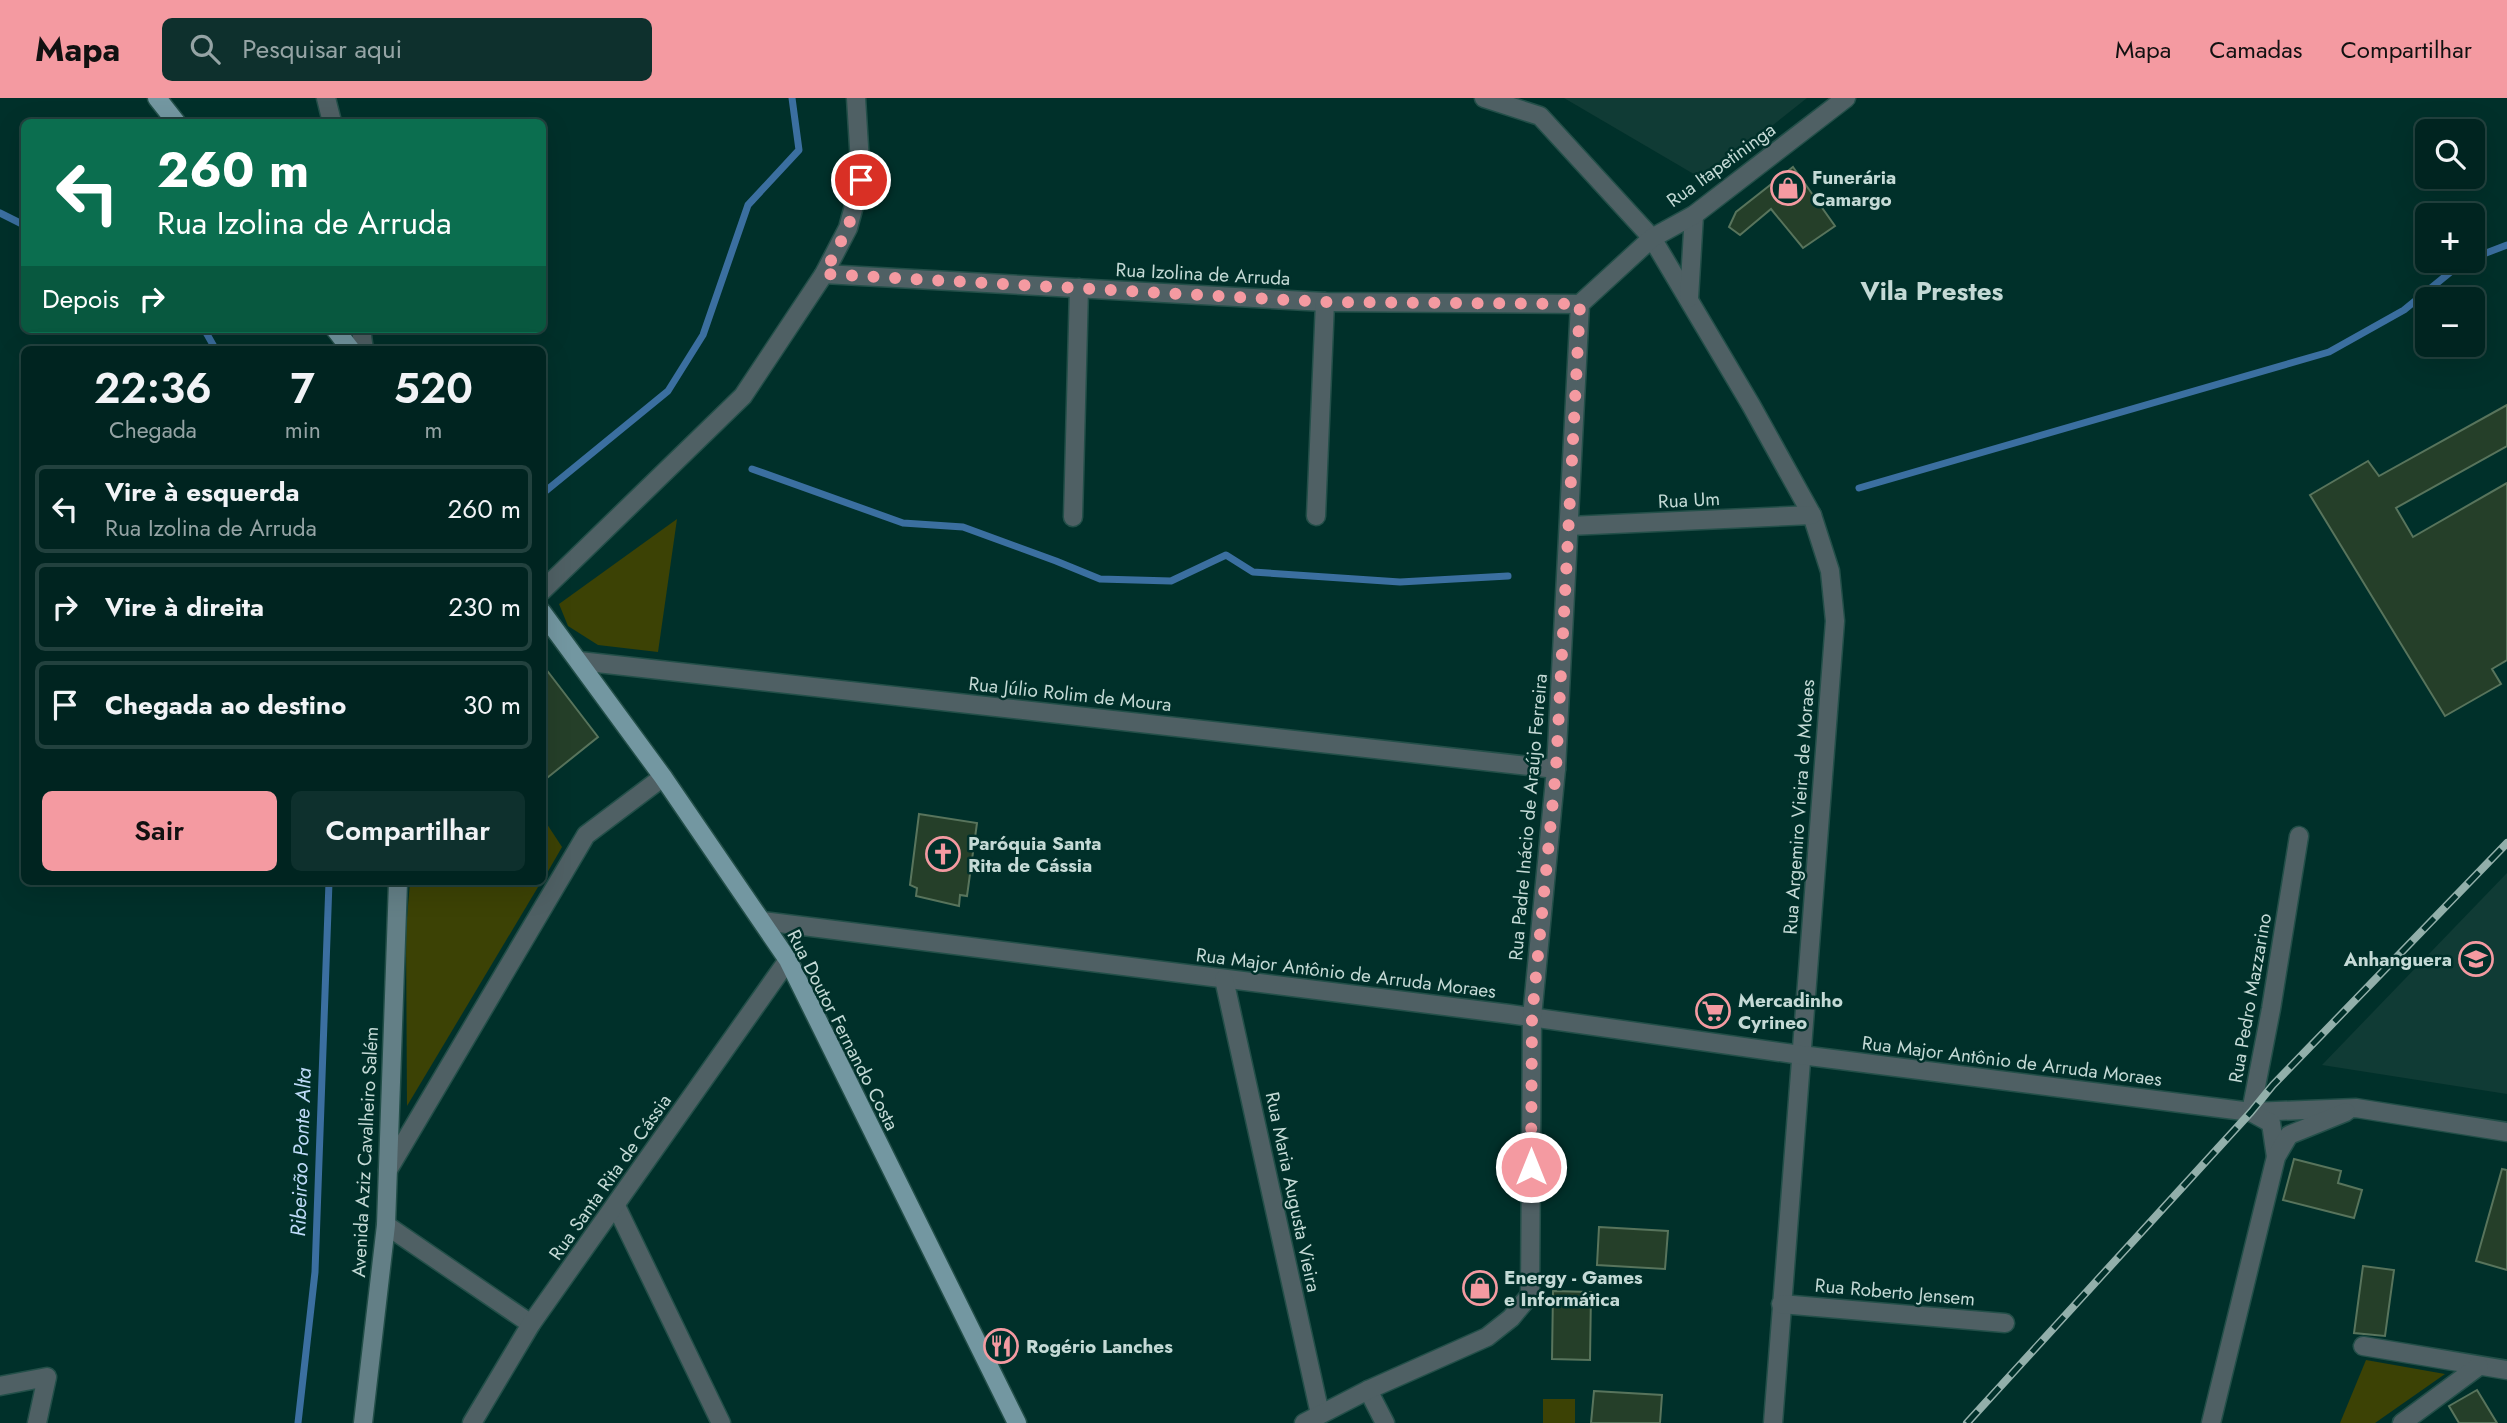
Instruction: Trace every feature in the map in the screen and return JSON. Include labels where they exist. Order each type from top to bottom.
[{"type":"main road","points":[[157,98],[174,119]]},
{"type":"main road","name":"Rua Doutor Fernando Costa","points":[[546,617],[663,777],[788,960],[1017,1423]]},
{"type":"main road","name":"Avenida Aziz Cavalheiro Salém","points":[[363,1423],[386,1225],[398,885]]},
{"type":"street","points":[[326,98],[331,119]]},
{"type":"street","points":[[546,587],[743,396],[824,274],[848,228],[861,180],[856,98]]},
{"type":"street","name":"Rua Argemiro Vieira de Moraes","points":[[1484,98],[1540,116],[1652,238],[1812,515],[1830,571],[1835,621],[1773,1423]]},
{"type":"street","name":"Rua Itapetininga","points":[[1652,238],[1694,215],[1846,98]]},
{"type":"street","points":[[1689,298],[1694,215]]},
{"type":"street","points":[[1580,304],[1652,238]]},
{"type":"street","name":"Rua Izolina de Arruda","points":[[824,274],[1325,302],[1580,304]]},
{"type":"street","points":[[1073,517],[1079,288]]},
{"type":"street","points":[[1316,516],[1325,302]]},
{"type":"street","name":"Rua Padre Inácio de Araújo Ferreira","points":[[1304,1423],[1368,1390],[1487,1337],[1511,1318],[1530,1295],[1532,1017],[1556,769],[1580,304]]},
{"type":"street","name":"Rua Um","points":[[1569,526],[1812,515]]},
{"type":"street","name":"Rua Júlio Rolim de Moura","points":[[579,661],[1556,769]]},
{"type":"street","points":[[388,1170],[586,835],[663,777]]},
{"type":"street","name":"Rua Pedro Mazzarino","points":[[2276,1157],[2272,1123],[2251,1112],[2299,836]]},
{"type":"street","name":"Rua Major Antônio de Arruda Moraes","points":[[762,921],[1532,1017],[1801,1055],[2251,1112],[2356,1108],[2507,1132]]},
{"type":"street","name":"Rua Santa Rita de Cássia","points":[[472,1423],[531,1324],[788,960]]},
{"type":"street","name":"Rua Maria Augusta Vieira","points":[[1224,979],[1320,1414]]},
{"type":"street","name":"Rua Pedro Mazzarino","points":[[2211,1423],[2276,1157],[2290,1135],[2356,1108]]},
{"type":"street","points":[[616,1206],[721,1423]]},
{"type":"street","points":[[386,1225],[531,1324]]},
{"type":"street","name":"Rua Roberto Jensem","points":[[1781,1304],[2005,1323]]},
{"type":"street","points":[[2363,1346],[2507,1370]]},
{"type":"street","points":[[2402,1423],[2479,1366]]},
{"type":"street","points":[[0,1386],[47,1377],[37,1423]]},
{"type":"street","points":[[1368,1390],[1385,1423]]},
{"type":"shaded area","points":[[1564,98],[1807,98],[1704,180]]},
{"type":"shaded area","points":[[2507,873],[2507,1094],[2322,1065]]},
{"type":"green space","points":[[677,519],[658,652],[598,645],[568,626],[559,604]]},
{"type":"green space","points":[[546,823],[562,847],[546,875]]},
{"type":"green space","points":[[410,885],[539,885],[407,1106],[406,930]]},
{"type":"green space","points":[[2366,1360],[2445,1374],[2375,1423],[2340,1423]]},
{"type":"green space","points":[[1543,1399],[1575,1399],[1575,1423],[1543,1423]]},
{"type":"building","name":"Funerária Camargo","points":[[1793,167],[1835,226],[1803,248],[1771,209],[1740,235],[1729,227],[1736,212]]},
{"type":"building","points":[[2507,405],[2507,446],[2396,508],[2413,537],[2507,483],[2507,660],[2492,669],[2501,684],[2445,716],[2310,495],[2368,461],[2379,476]]},
{"type":"building","points":[[546,669],[598,737],[546,779]]},
{"type":"building","name":"Paróquia Santa Rita de Cássia","points":[[919,814],[977,823],[967,896],[960,895],[959,906],[916,896],[917,888],[910,885]]},
{"type":"building","points":[[2294,1159],[2341,1171],[2338,1183],[2362,1190],[2354,1218],[2283,1200]]},
{"type":"building","points":[[2502,1169],[2507,1170],[2507,1270],[2476,1261]]},
{"type":"building","points":[[1599,1227],[1668,1231],[1665,1269],[1597,1265]]},
{"type":"building","points":[[2363,1266],[2394,1270],[2385,1336],[2354,1333]]},
{"type":"building","points":[[1553,1291],[1591,1292],[1590,1360],[1552,1359]]},
{"type":"building","points":[[2477,1390],[2497,1423],[2459,1423],[2449,1406]]},
{"type":"building","points":[[1594,1391],[1662,1395],[1660,1423],[1591,1423]]},
{"type":"waterway","name":"Ribeirão Ponte Alta","points":[[546,491],[668,391],[703,335],[748,205],[799,150],[792,98]]},
{"type":"waterway","points":[[0,213],[21,224]]},
{"type":"waterway","points":[[2485,253],[2507,245]]},
{"type":"waterway","points":[[1859,488],[2329,352],[2404,310],[2449,273]]},
{"type":"waterway","points":[[206,333],[214,346]]},
{"type":"waterway","points":[[752,469],[903,523],[963,527],[1100,579],[1171,581],[1226,555],[1253,572],[1400,582],[1508,576]]},
{"type":"waterway","name":"Ribeirão Ponte Alta","points":[[298,1423],[315,1272],[329,885]]},
{"type":"railway","points":[[1967,1423],[2273,1085],[2507,843]]},
{"type":"place","name":"Funerária Camargo","points":[[1788,188]]},
{"type":"place","name":"Paróquia Santa Rita de Cássia","points":[[943,854]]},
{"type":"place","name":"Anhanguera","points":[[2476,959]]},
{"type":"place","name":"Mercadinho Cyrineo","points":[[1713,1011]]},
{"type":"place","name":"Energy - Games e Informática","points":[[1480,1288]]},
{"type":"place","name":"Rogério Lanches","points":[[1001,1346]]},
{"type":"district","name":"Vila Prestes","points":[[1932,291]]},
{"type":"route","points":[[861,180],[848,228],[824,274],[1325,302],[1580,304],[1556,769],[1532,1017],[1531,1167]]}]
